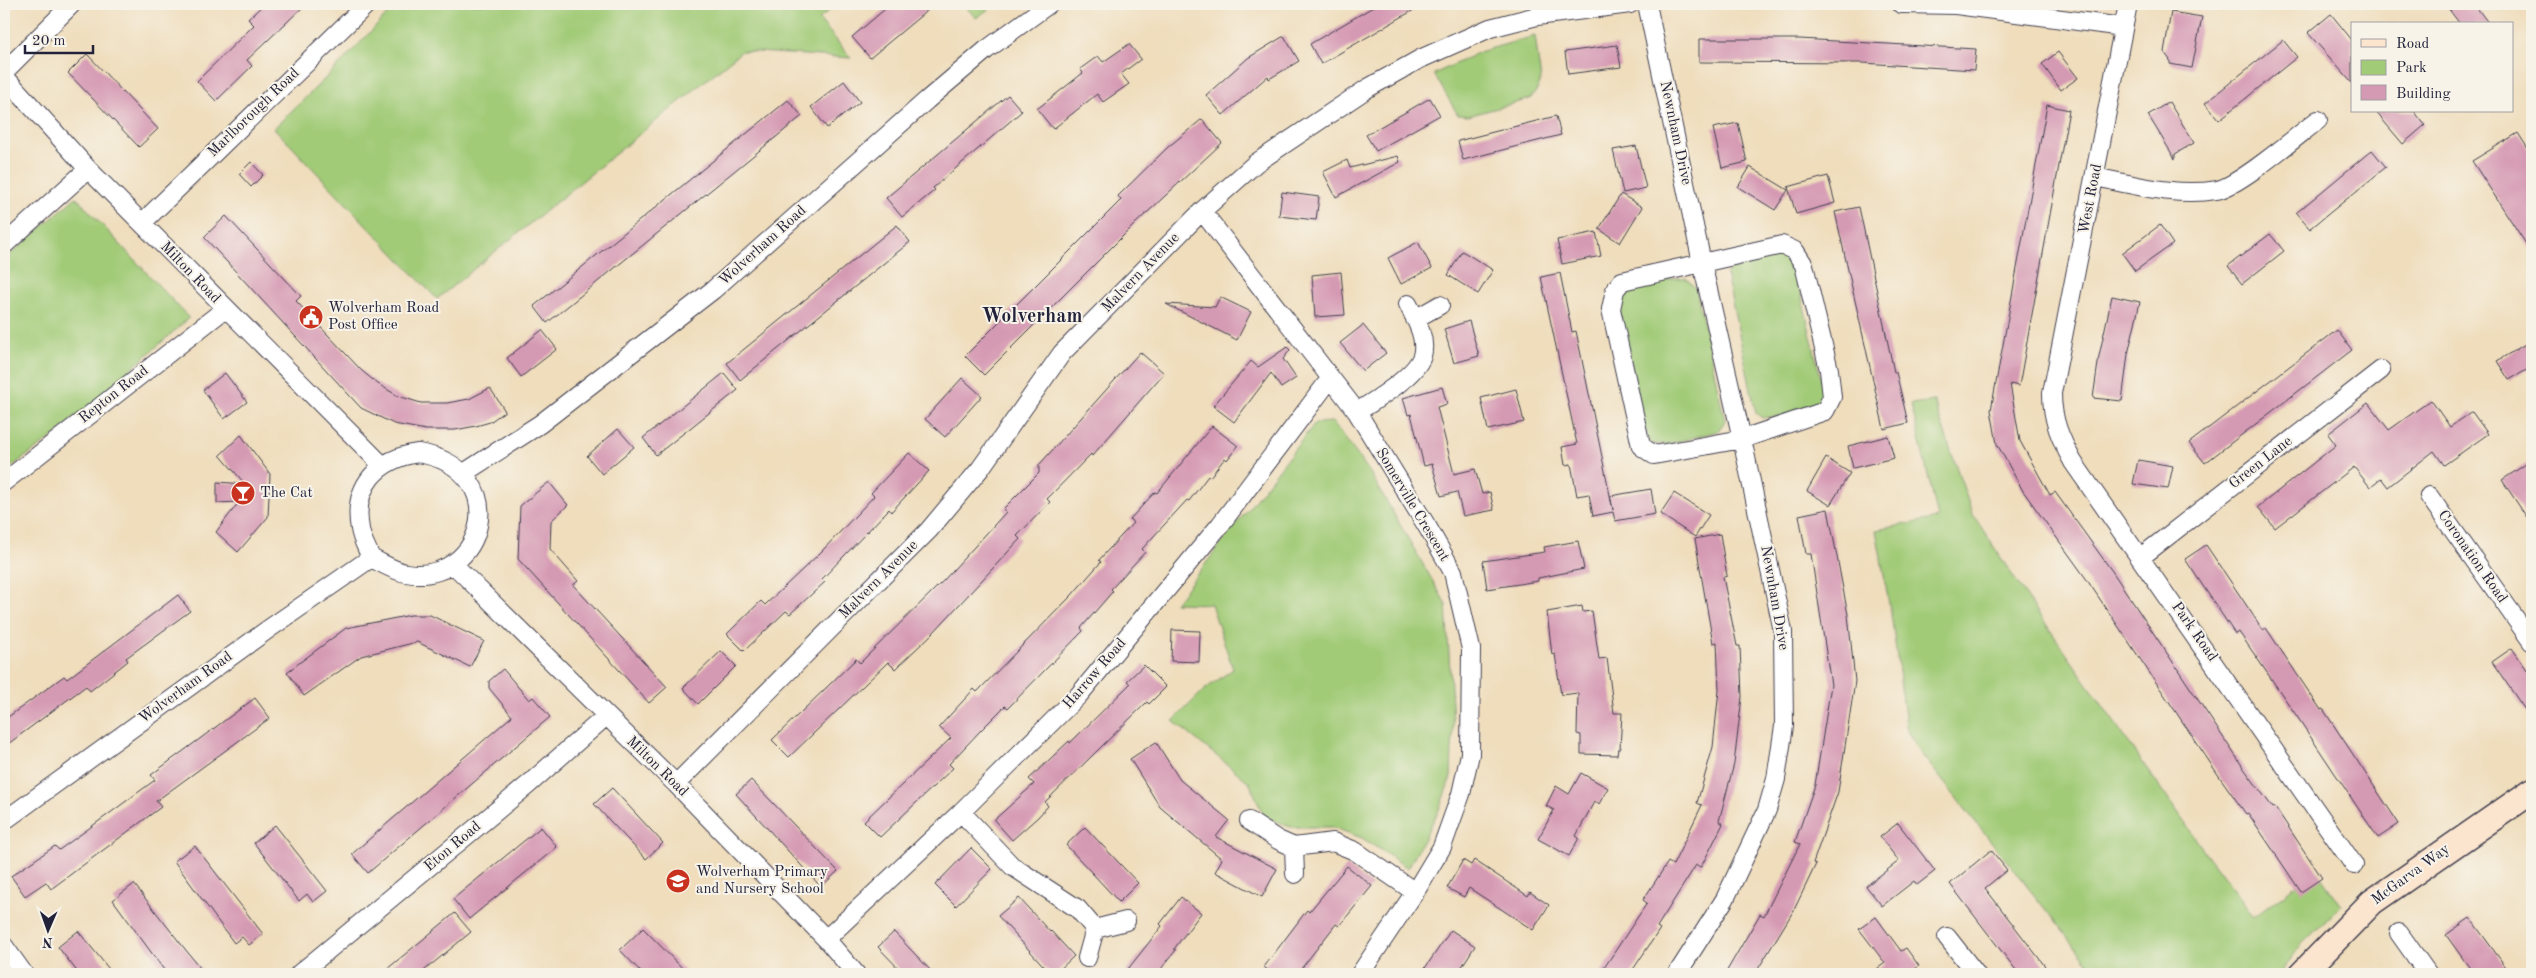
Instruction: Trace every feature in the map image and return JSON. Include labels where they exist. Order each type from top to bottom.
[{"type":"street","points":[[4,74],[72,4]]},
{"type":"street","name":"Marlborough Road","points":[[142,223],[367,4]]},
{"type":"street","name":"Wolverham Road","points":[[464,473],[540,424],[713,290],[927,100],[986,50],[1049,4]]},
{"type":"street","name":"Malvern Avenue","points":[[676,784],[928,530],[980,469],[1062,353],[1202,211],[1256,163],[1368,88],[1420,59],[1490,28],[1537,16],[1630,4]]},
{"type":"street","name":"Newnham Drive","points":[[1647,4],[1783,631],[1784,726],[1776,779],[1766,810],[1725,899],[1677,974]]},
{"type":"street","points":[[1901,4],[1956,6],[2123,27]]},
{"type":"street","name":"West Road","points":[[2052,393],[2128,4]]},
{"type":"street","name":"Milton Road","points":[[4,74],[88,169],[382,465]]},
{"type":"street","points":[[2095,177],[2171,192],[2218,190],[2238,181],[2318,120]]},
{"type":"street","points":[[4,246],[88,169]]},
{"type":"street","name":"Somerville Crescent","points":[[1202,211],[1357,412],[1428,528],[1452,572],[1471,649],[1470,754],[1463,786],[1442,847],[1415,892],[1360,974]]},
{"type":"street","points":[[1782,245],[1795,251],[1804,265],[1820,327],[1829,370],[1832,397],[1825,411],[1742,439],[1654,455],[1641,446],[1627,389],[1611,309],[1615,290],[1622,281],[1702,263],[1782,245]]},
{"type":"street","points":[[1357,412],[1390,390],[1412,370],[1422,357],[1423,340],[1412,311],[1440,305]]},
{"type":"street","name":"Repton Road","points":[[4,482],[225,309]]},
{"type":"street","name":"Green Lane","points":[[2141,557],[2381,370]]},
{"type":"street","name":"Harrow Road","points":[[826,939],[961,812],[1078,696],[1220,524],[1330,379]]},
{"type":"street","name":"Park Road","points":[[2052,393],[2052,414],[2069,455],[2354,865]]},
{"type":"street","points":[[418,453],[439,456],[464,473],[475,491],[480,511],[479,523],[472,543],[453,564],[426,574],[405,573],[371,558],[360,531],[357,511],[362,490],[374,472],[382,465],[401,455],[418,453]]},
{"type":"street","name":"Coronation Road","points":[[2429,496],[2532,642]]},
{"type":"street","name":"Wolverham Road","points":[[4,821],[270,628],[371,558]]},
{"type":"street","name":"Milton Road","points":[[453,564],[605,717],[676,784],[826,939],[856,974]]},
{"type":"street","name":"Eton Road","points":[[298,974],[514,796],[605,717]]},
{"type":"street","name":"McGarva Way","points":[[2302,974],[2372,902],[2532,791]]},
{"type":"street","points":[[961,812],[1012,866],[1078,909],[1095,929]]},
{"type":"street","points":[[1249,821],[1278,840],[1294,847],[1333,842],[1355,851],[1415,892]]},
{"type":"street","points":[[1294,847],[1295,874]]},
{"type":"street","points":[[1095,929],[1126,921]]},
{"type":"street","points":[[1087,958],[1095,929]]},
{"type":"street","points":[[2399,933],[2428,974]]},
{"type":"street","points":[[1947,937],[1976,974]]},
{"type":"street","points":[[4,946],[24,974]]},
{"type":"green space","points":[[397,4],[837,4],[819,19],[851,58],[742,51],[437,299],[274,128],[338,66]]},
{"type":"green space","points":[[963,4],[996,4],[976,18]]},
{"type":"green space","points":[[1535,36],[1541,80],[1537,90],[1530,99],[1468,116],[1458,115],[1434,74],[1482,51]]},
{"type":"green space","points":[[76,197],[189,318],[60,432],[4,472],[4,260]]},
{"type":"green space","points":[[1772,255],[1790,258],[1795,268],[1824,392],[1813,406],[1806,410],[1789,415],[1762,418],[1756,413],[1726,274],[1738,265]]},
{"type":"green space","points":[[1675,278],[1686,278],[1696,289],[1725,421],[1718,431],[1669,444],[1652,444],[1647,438],[1619,308],[1623,291]]},
{"type":"green space","points":[[1934,401],[1972,513],[2020,587],[2205,852],[2254,917],[2316,870],[2341,906],[2302,944],[2280,974],[2097,974],[1922,755],[1907,731],[1892,621],[1876,530],[1938,518],[1911,404]]},
{"type":"green space","points":[[1333,422],[1369,471],[1446,604],[1453,721],[1451,777],[1438,812],[1408,868],[1362,838],[1332,827],[1290,827],[1264,816],[1249,782],[1173,721],[1204,690],[1233,669],[1211,604],[1175,603],[1315,423]]},
{"type":"building","points":[[264,4],[306,4],[247,60],[252,66],[216,101],[197,81],[254,25],[248,19]]},
{"type":"building","points":[[891,4],[935,4],[870,58],[852,37]]},
{"type":"building","points":[[1378,4],[1424,4],[1321,64],[1310,44]]},
{"type":"building","points":[[2445,4],[2474,4],[2488,22],[2458,22]]},
{"type":"building","points":[[2171,12],[2202,17],[2192,68],[2170,64],[2170,60],[2164,52]]},
{"type":"building","points":[[2331,14],[2351,39],[2351,82],[2308,33]]},
{"type":"building","points":[[1284,36],[1299,61],[1269,79],[1268,76],[1223,115],[1206,95],[1248,58]]},
{"type":"building","points":[[1699,39],[1800,39],[1976,49],[1974,70],[1863,63],[1699,62]]},
{"type":"building","points":[[2283,40],[2297,57],[2219,120],[2205,103]]},
{"type":"building","points":[[1129,44],[1141,59],[1121,74],[1129,84],[1103,102],[1097,94],[1053,129],[1037,109],[1083,73],[1080,69],[1098,56],[1103,62]]},
{"type":"building","points":[[1617,45],[1621,67],[1568,74],[1565,52]]},
{"type":"building","points":[[2058,52],[2078,78],[2061,90],[2042,64]]},
{"type":"building","points":[[87,54],[158,129],[139,147],[68,73]]},
{"type":"building","points":[[844,81],[860,102],[827,128],[811,107]]},
{"type":"building","points":[[1008,95],[1022,111],[933,188],[935,190],[902,217],[886,198]]},
{"type":"building","points":[[1430,98],[1440,115],[1376,151],[1366,135]]},
{"type":"building","points":[[788,100],[802,116],[547,323],[534,306]]},
{"type":"building","points":[[2169,102],[2194,143],[2175,154],[2175,159],[2148,115]]},
{"type":"building","points":[[2047,105],[2069,110],[2019,386],[2010,384],[2020,441],[2050,495],[2055,492],[2112,571],[2245,770],[2273,808],[2275,807],[2322,878],[2301,892],[2248,813],[2246,814],[2219,776],[2085,577],[2023,491],[1997,444],[1991,410]]},
{"type":"building","points":[[2376,112],[2415,112],[2425,125],[2403,144]]},
{"type":"building","points":[[1556,116],[1561,135],[1463,160],[1458,141]]},
{"type":"building","points":[[1202,119],[1222,143],[1136,223],[984,375],[965,356],[1121,200],[1118,196],[1167,148]]},
{"type":"building","points":[[1738,123],[1747,162],[1722,168],[1713,128]]},
{"type":"building","points":[[2518,133],[2532,155],[2532,253],[2472,161]]},
{"type":"building","points":[[1636,146],[1646,188],[1623,193],[1613,150]]},
{"type":"building","points":[[2372,150],[2386,167],[2310,229],[2296,213]]},
{"type":"building","points":[[1398,156],[1400,162],[1336,197],[1323,172],[1347,160],[1350,168]]},
{"type":"building","points":[[251,162],[263,175],[251,187],[239,174]]},
{"type":"building","points":[[1750,167],[1788,190],[1775,210],[1738,187]]},
{"type":"building","points":[[1828,176],[1835,203],[1796,214],[1788,187]]},
{"type":"building","points":[[1282,192],[1319,197],[1316,220],[1279,216]]},
{"type":"building","points":[[1621,194],[1642,207],[1620,243],[1599,229]]},
{"type":"building","points":[[1859,207],[1894,372],[1896,372],[1908,423],[1884,429],[1835,212]]},
{"type":"building","points":[[226,216],[301,296],[296,301],[362,371],[378,384],[398,396],[421,403],[447,403],[469,399],[490,388],[505,411],[490,422],[476,426],[455,430],[426,430],[394,424],[361,408],[204,237]]},
{"type":"building","points":[[897,225],[910,242],[740,380],[727,363]]},
{"type":"building","points":[[2160,225],[2173,244],[2135,271],[2122,253]]},
{"type":"building","points":[[1596,232],[1601,256],[1562,264],[1557,240]]},
{"type":"building","points":[[2270,234],[2284,251],[2242,284],[2228,266]]},
{"type":"building","points":[[1418,242],[1432,268],[1401,284],[1388,258]]},
{"type":"building","points":[[1462,251],[1493,270],[1478,294],[1448,275]]},
{"type":"building","points":[[1341,272],[1345,315],[1315,317],[1312,275]]},
{"type":"building","points":[[1560,273],[1572,332],[1576,331],[1610,496],[1651,489],[1655,514],[1615,521],[1613,512],[1593,516],[1589,494],[1577,496],[1571,464],[1565,465],[1562,447],[1577,444],[1541,277]]},
{"type":"building","points":[[2112,296],[2140,302],[2128,354],[2122,401],[2093,398],[2099,356]]},
{"type":"building","points":[[1220,297],[1251,312],[1237,340],[1166,304],[1215,307]]},
{"type":"building","points":[[1469,321],[1479,356],[1454,363],[1444,329]]},
{"type":"building","points":[[1363,325],[1386,353],[1363,371],[1340,343]]},
{"type":"building","points":[[542,330],[557,349],[521,377],[507,358]]},
{"type":"building","points":[[2337,330],[2352,350],[2205,463],[2189,443]]},
{"type":"building","points":[[2532,340],[2532,367],[2509,380],[2497,361]]},
{"type":"building","points":[[1287,347],[1290,350],[1283,359],[1296,378],[1281,388],[1271,373],[1234,422],[1213,406],[1251,361],[1258,367]]},
{"type":"building","points":[[1140,352],[1164,373],[1092,456],[1091,454],[1047,499],[1050,502],[1017,536],[1020,539],[932,634],[895,669],[888,662],[789,757],[772,740],[856,659],[860,663],[944,580],[1006,512],[1003,509],[1039,473],[1039,465]]},
{"type":"building","points":[[225,373],[247,402],[224,419],[203,390]]},
{"type":"building","points":[[724,373],[738,390],[656,455],[643,438]]},
{"type":"building","points":[[962,378],[982,396],[945,437],[925,419]]},
{"type":"building","points":[[1442,387],[1447,404],[1437,407],[1454,474],[1475,469],[1482,494],[1490,492],[1494,510],[1463,516],[1457,492],[1441,496],[1432,464],[1424,466],[1411,414],[1408,415],[1403,398]]},
{"type":"building","points":[[1516,389],[1524,422],[1488,430],[1481,398]]},
{"type":"building","points":[[2431,400],[2450,427],[2472,412],[2488,434],[2444,465],[2434,451],[2388,487],[2381,478],[2370,487],[2354,467],[2275,528],[2258,507],[2336,445],[2328,434],[2368,403],[2389,430]]},
{"type":"building","points":[[1212,426],[1238,446],[1227,460],[1225,458],[1189,501],[1187,500],[1142,549],[1145,552],[1111,589],[1113,591],[1081,628],[1083,631],[1008,708],[1005,706],[981,730],[949,764],[953,768],[880,837],[864,821],[951,738],[939,727],[974,689],[977,692],[1071,596],[1101,562],[1099,560],[1133,523],[1130,519],[1155,492],[1157,493]]},
{"type":"building","points":[[618,429],[634,447],[602,474],[587,456]]},
{"type":"building","name":"The Cat","points":[[241,435],[270,474],[268,517],[238,552],[216,532],[239,502],[217,503],[217,482],[245,484],[220,455]]},
{"type":"building","points":[[1888,436],[1894,458],[1853,468],[1848,446]]},
{"type":"building","points":[[909,453],[929,471],[891,512],[889,509],[822,579],[825,582],[790,614],[786,611],[744,651],[727,634],[761,601],[765,605],[821,552],[874,496],[871,493]]},
{"type":"building","points":[[1826,458],[1850,473],[1830,505],[1807,491]]},
{"type":"building","points":[[2138,460],[2173,466],[2168,489],[2133,484]]},
{"type":"building","points":[[2532,460],[2532,525],[2502,480]]},
{"type":"building","points":[[549,482],[568,505],[551,521],[550,549],[578,581],[573,585],[667,687],[649,703],[518,559],[520,506]]},
{"type":"building","points":[[1674,493],[1709,515],[1695,537],[1660,514]]},
{"type":"building","points":[[1828,509],[1848,615],[1855,681],[1838,792],[1813,863],[1816,864],[1794,910],[1755,974],[1725,974],[1760,914],[1764,916],[1800,844],[1795,842],[1815,785],[1831,685],[1811,554],[1806,554],[1799,515]]},
{"type":"building","points":[[1720,534],[1727,576],[1723,577],[1737,646],[1740,646],[1742,697],[1734,764],[1719,821],[1723,824],[1701,867],[1696,865],[1657,927],[1660,929],[1630,974],[1600,974],[1647,903],[1643,900],[1668,862],[1673,865],[1702,805],[1697,803],[1713,747],[1719,690],[1717,642],[1713,643],[1695,539]]},
{"type":"building","points":[[1578,541],[1584,569],[1538,578],[1538,581],[1487,589],[1483,561],[1545,552],[1544,547]]},
{"type":"building","points":[[2206,545],[2263,630],[2266,628],[2321,710],[2323,709],[2399,824],[2378,838],[2239,632],[2235,634],[2185,559]]},
{"type":"building","points":[[178,595],[190,611],[126,658],[128,661],[90,691],[86,686],[4,747],[4,720],[64,676],[67,679]]},
{"type":"building","points":[[1582,606],[1583,612],[1592,611],[1599,659],[1607,658],[1614,713],[1622,713],[1620,749],[1618,749],[1617,755],[1581,754],[1581,735],[1577,734],[1578,693],[1561,695],[1555,654],[1552,655],[1547,612]]},
{"type":"building","points":[[411,615],[430,615],[484,641],[470,667],[417,642],[361,656],[304,696],[287,672],[346,628]]},
{"type":"building","points":[[1172,630],[1200,631],[1199,662],[1171,661]]},
{"type":"building","points":[[2512,648],[2532,677],[2532,720],[2492,662]]},
{"type":"building","points":[[721,651],[736,666],[698,704],[683,688]]},
{"type":"building","points":[[1144,665],[1166,687],[1149,704],[1147,702],[1045,802],[1048,806],[1012,840],[994,820],[1034,784],[1029,779],[1069,741],[1070,743],[1130,684],[1127,681]]},
{"type":"building","points":[[503,669],[529,700],[533,697],[550,717],[368,873],[352,854],[512,716],[489,688],[489,681]]},
{"type":"building","points":[[255,698],[270,718],[156,801],[161,807],[51,889],[46,882],[25,896],[11,876],[55,846],[59,850],[106,816],[155,780],[151,775]]},
{"type":"building","points":[[1156,742],[1180,780],[1229,820],[1216,837],[1277,869],[1262,897],[1215,872],[1222,859],[1160,807],[1130,759]]},
{"type":"building","points":[[1581,773],[1608,788],[1599,804],[1594,802],[1576,836],[1579,838],[1569,856],[1538,839],[1554,810],[1546,806],[1556,786],[1569,794]]},
{"type":"building","points":[[751,780],[838,871],[821,887],[736,794]]},
{"type":"building","points":[[612,788],[663,843],[646,859],[594,804]]},
{"type":"building","points":[[1898,823],[1935,871],[1917,885],[1914,881],[1882,906],[1866,886],[1899,861],[1880,837]]},
{"type":"building","points":[[275,825],[327,891],[313,902],[307,894],[299,901],[254,843]]},
{"type":"building","points":[[541,827],[557,847],[469,919],[453,899]]},
{"type":"building","points":[[1085,827],[1138,883],[1119,902],[1066,845]]},
{"type":"building","points":[[195,846],[263,934],[249,945],[242,937],[234,943],[174,861]]},
{"type":"building","points":[[971,848],[992,869],[956,906],[935,885]]},
{"type":"building","points":[[1991,850],[2007,870],[1985,888],[2051,974],[2019,974],[1950,884]]},
{"type":"building","points":[[1463,860],[1471,865],[1474,860],[1528,896],[1530,892],[1549,905],[1533,930],[1469,888],[1464,897],[1447,888]]},
{"type":"building","points":[[1347,866],[1372,886],[1339,926],[1336,924],[1297,974],[1273,974],[1264,967],[1307,910],[1309,912]]},
{"type":"building","points":[[134,884],[205,974],[167,974],[113,900]]},
{"type":"building","points":[[1181,897],[1201,913],[1174,949],[1176,950],[1157,974],[1124,974],[1162,926],[1160,924]]},
{"type":"building","points":[[1019,898],[1074,956],[1055,974],[1051,974],[998,916]]},
{"type":"building","points":[[455,913],[471,932],[420,974],[381,974]]},
{"type":"building","points":[[1876,917],[1901,951],[1906,948],[1919,966],[1908,974],[1870,974],[1885,963],[1859,929]]},
{"type":"building","points":[[2470,918],[2511,974],[2474,974],[2446,935]]},
{"type":"building","points":[[643,928],[688,974],[643,974],[620,950]]},
{"type":"building","points":[[1451,930],[1475,946],[1457,974],[1421,974]]},
{"type":"building","points":[[78,931],[113,974],[79,974],[58,947]]},
{"type":"building","points":[[894,932],[934,974],[904,974],[878,947]]},
{"type":"place","name":"Wolverham Road Post Office","points":[[311,317]]},
{"type":"place","name":"The Cat","points":[[243,493]]},
{"type":"place","name":"Wolverham Primary and Nursery School","points":[[678,881]]},
{"type":"district","name":"Wolverham","points":[[1032,317]]}]
